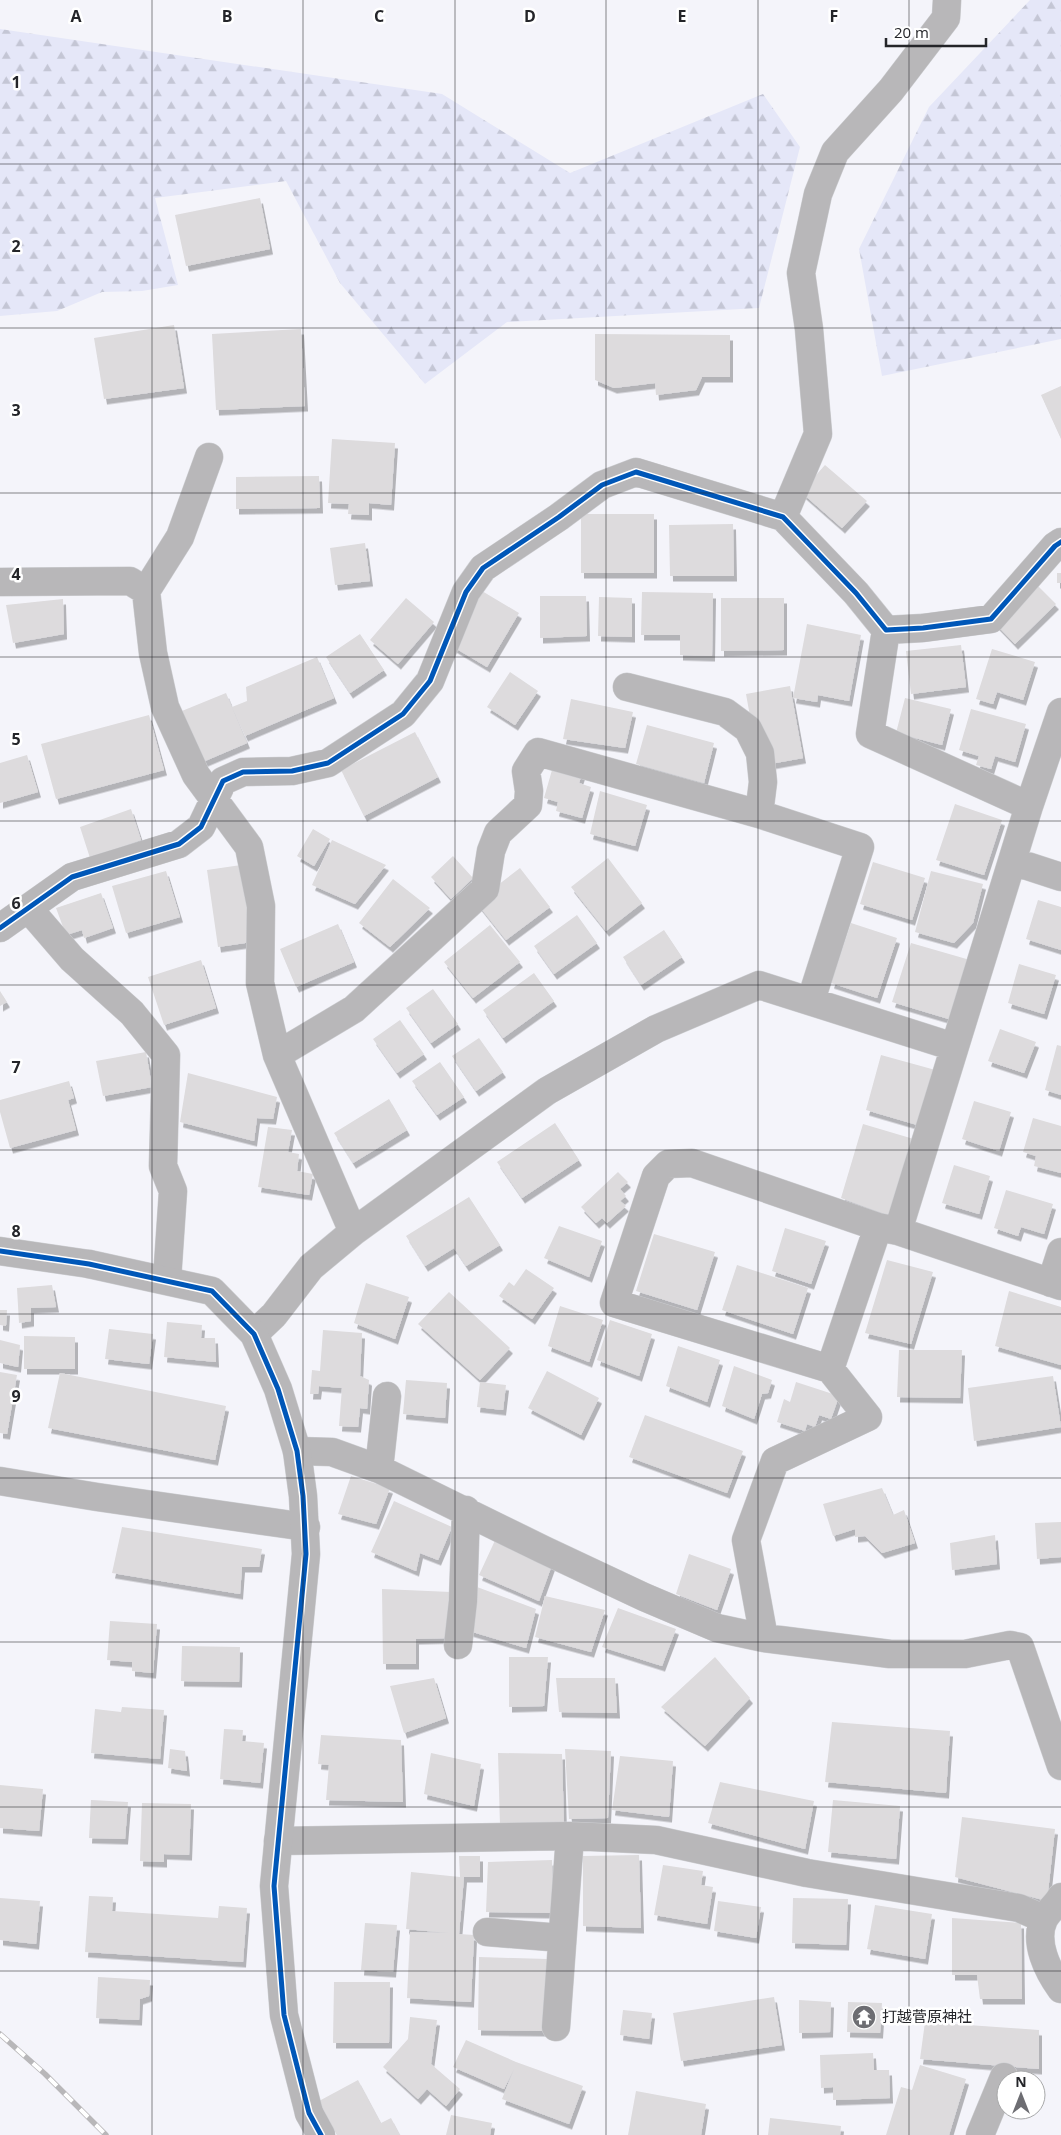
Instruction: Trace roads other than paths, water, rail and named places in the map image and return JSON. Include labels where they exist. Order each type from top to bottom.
[{"type":"street","points":[[783,517],[818,434],[809,329],[801,274],[818,194],[834,152],[891,90],[946,18],[947,0]]},
{"type":"street","points":[[210,457],[180,537],[146,591],[153,653],[165,707],[196,775],[249,847],[261,906],[260,983],[277,1055],[353,1232]]},
{"type":"street","points":[[0,928],[72,877],[179,844],[201,826],[223,781],[242,772],[292,771],[328,763],[404,714],[430,681],[466,592],[483,568],[559,517],[602,484],[636,472],[783,517],[856,593],[886,630],[870,734],[1029,806]]},
{"type":"street","points":[[886,630],[923,628],[991,619],[1055,546],[1061,542]]},
{"type":"street","points":[[0,582],[130,581],[146,591]]},
{"type":"street","points":[[627,687],[725,712],[748,729],[760,753],[763,782],[759,814]]},
{"type":"street","points":[[830,1369],[888,1229],[954,1047],[1029,806],[1061,712]]},
{"type":"street","points":[[277,1055],[354,1009],[485,889],[491,851],[498,833],[528,805],[530,791],[526,771],[538,752],[759,814],[860,847],[811,1000]]},
{"type":"street","points":[[1012,861],[1061,877]]},
{"type":"street","points":[[28,908],[72,959],[132,1013],[166,1055],[163,1166],[173,1191],[167,1280]]},
{"type":"street","points":[[254,1334],[274,1316],[311,1267],[353,1232],[547,1091],[656,1029],[759,985],[954,1047]]},
{"type":"street","points":[[764,1638],[746,1540],[775,1461],[868,1417],[830,1369],[614,1303],[656,1176],[668,1164],[692,1163],[1056,1285],[1061,1252]]},
{"type":"street","points":[[0,1251],[89,1264],[212,1291],[254,1334],[278,1389],[297,1451],[306,1527],[306,1554],[274,1886],[284,2016],[315,2124]]},
{"type":"street","points":[[379,1468],[387,1396]]},
{"type":"street","points":[[297,1451],[332,1452],[379,1468],[544,1550],[644,1597],[717,1628],[764,1638],[890,1654],[965,1654],[1010,1645],[1020,1647],[1061,1766]]},
{"type":"street","points":[[0,1480],[96,1497],[306,1527]]},
{"type":"street","points":[[458,1645],[463,1601],[466,1510]]},
{"type":"street","points":[[278,1841],[570,1836],[656,1840],[807,1874],[1019,1908],[1044,1919]]},
{"type":"street","points":[[556,2026],[570,1836]]},
{"type":"street","points":[[1061,1897],[1044,1919],[1041,1939],[1043,1953],[1050,1974],[1061,1989]]},
{"type":"street","points":[[487,1932],[562,1938]]},
{"type":"street","points":[[980,2135],[996,2096]]},
{"type":"railway","points":[[0,2034],[45,2074],[106,2135]]},
{"type":"place","name":"打越菅原神社","points":[[864,2017]]}]
